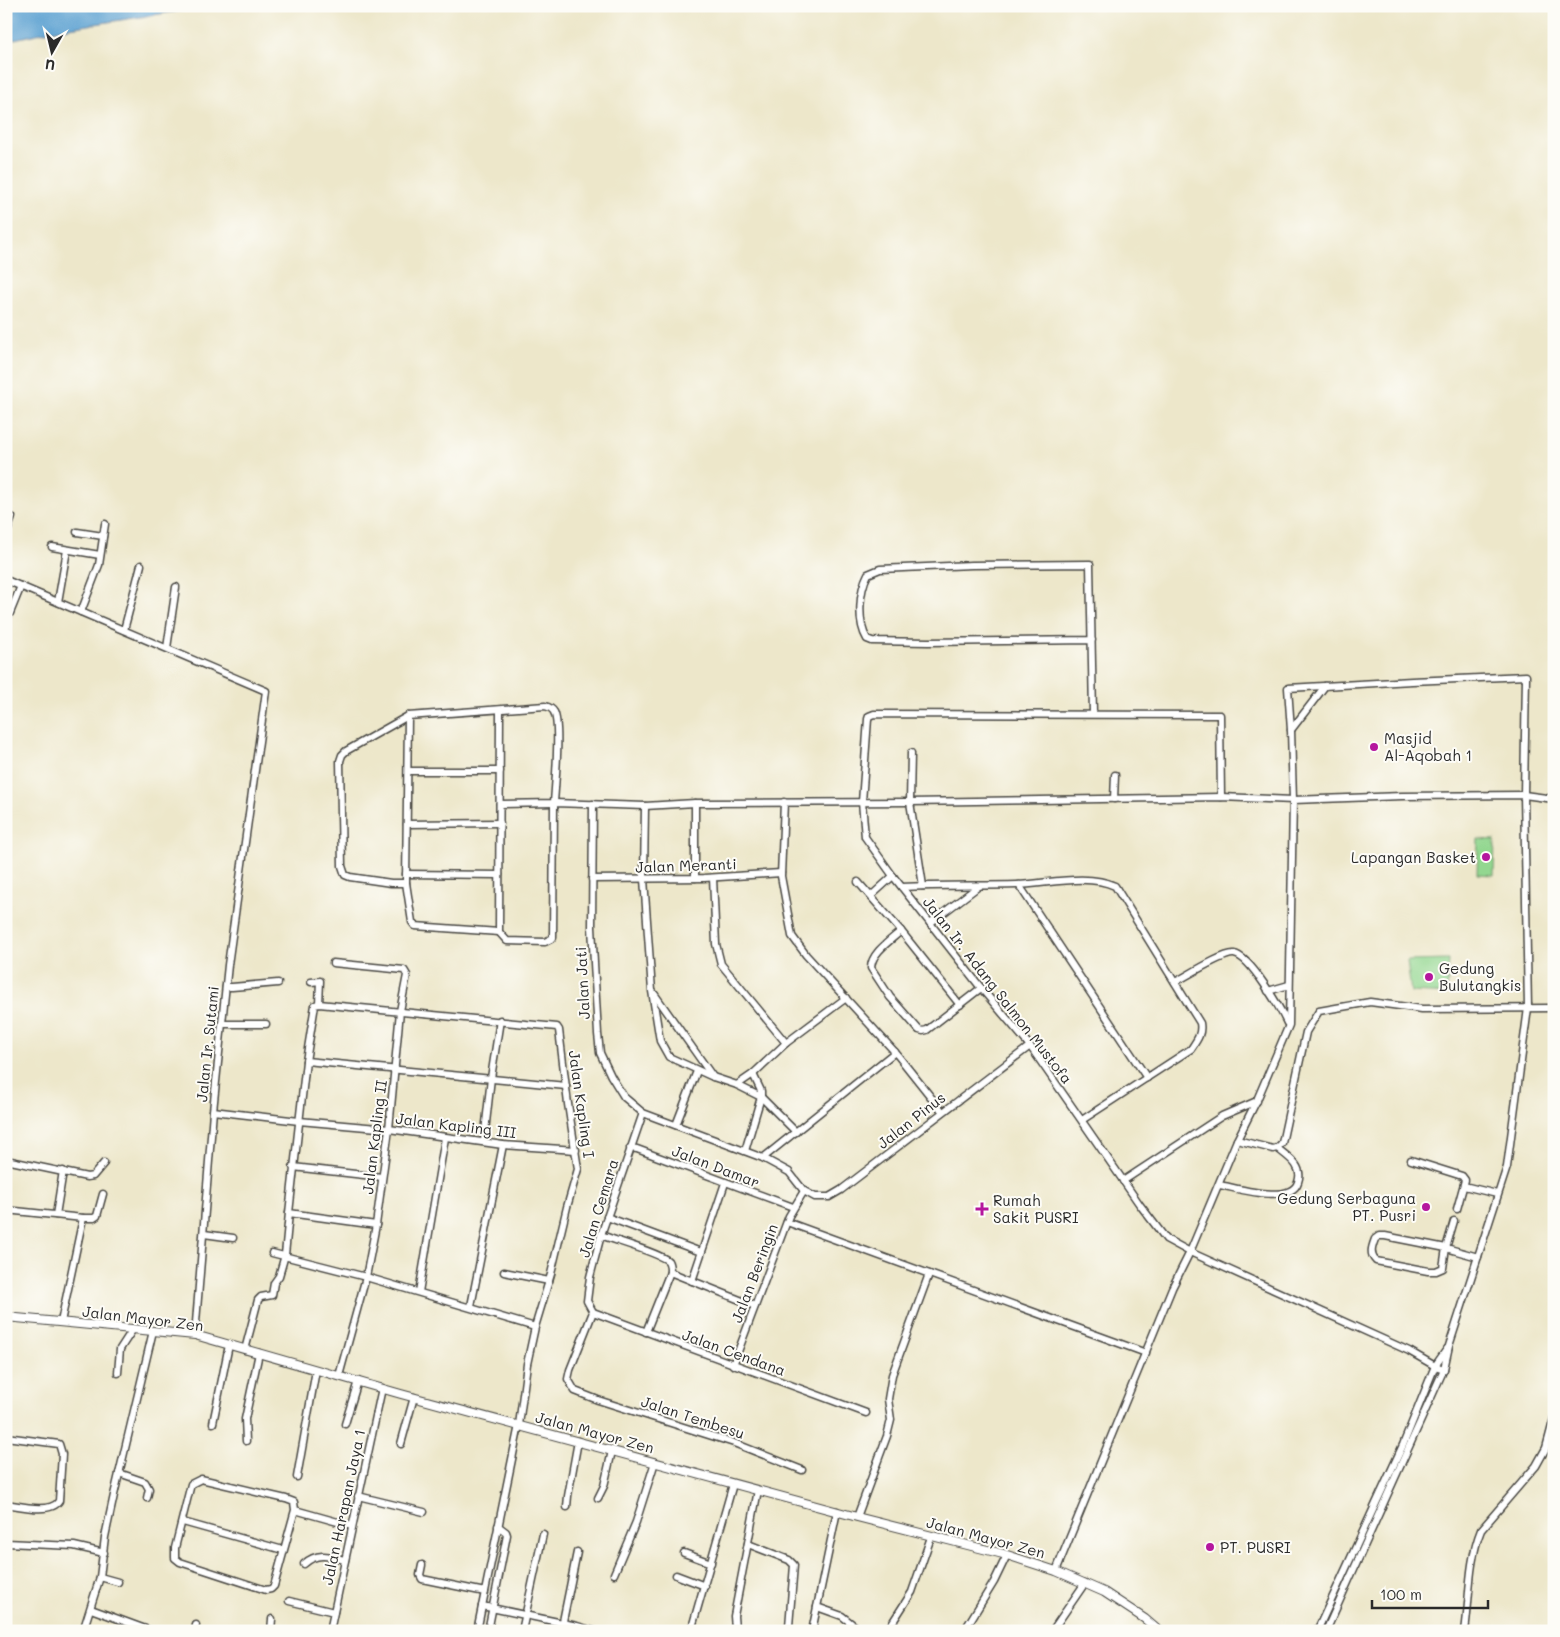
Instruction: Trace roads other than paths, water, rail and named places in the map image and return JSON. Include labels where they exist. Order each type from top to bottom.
[{"type":"street","points":[[6,535],[12,517]]},
{"type":"street","points":[[82,612],[99,565],[104,524]]},
{"type":"street","points":[[77,532],[103,536]]},
{"type":"street","points":[[52,547],[100,555]]},
{"type":"street","points":[[58,602],[67,550]]},
{"type":"street","points":[[1092,640],[872,641],[867,639],[864,633],[861,616],[864,583],[868,574],[880,569],[972,565],[1090,564],[1092,640],[1093,714]]},
{"type":"street","points":[[124,630],[141,565]]},
{"type":"street","points":[[6,580],[167,648],[176,587]]},
{"type":"street","points":[[6,618],[21,586]]},
{"type":"street","name":"Jalan Ir. Sutami","points":[[167,648],[266,691],[226,987],[213,1110],[195,1335]]},
{"type":"street","points":[[1056,1571],[1172,1288],[1190,1252],[1236,1140],[1257,1100],[1288,1025],[1292,800],[1288,688],[1526,676],[1524,795],[1528,1008],[1507,1166],[1449,1346],[1444,1369],[1326,1631]]},
{"type":"street","points":[[1291,730],[1325,686]]},
{"type":"street","points":[[406,883],[392,883],[345,875],[342,866],[340,761],[342,755],[408,716],[544,706],[550,707],[556,719],[557,759],[554,803],[553,938],[545,942],[507,941],[499,932],[500,710]]},
{"type":"street","name":"Jalan Ir. Adang Salmon Mustofa","points":[[1221,798],[1220,715],[874,714],[868,719],[862,802],[865,837],[893,876],[981,988],[1030,1046],[1140,1206],[1166,1239],[1190,1252],[1409,1351],[1444,1369]]},
{"type":"street","points":[[408,716],[406,883],[413,924],[499,932]]},
{"type":"street","points":[[911,753],[910,802],[923,886]]},
{"type":"street","points":[[408,771],[500,771]]},
{"type":"street","points":[[1114,799],[1115,775]]},
{"type":"street","points":[[500,804],[554,803],[645,806],[695,803],[1221,798],[1292,800],[1402,796],[1524,795],[1554,799]]},
{"type":"street","points":[[784,802],[782,873],[792,936],[806,956],[895,1052],[942,1111]]},
{"type":"street","points":[[695,803],[695,878]]},
{"type":"street","name":"Jalan Jati","points":[[593,804],[592,927],[600,1054],[610,1076],[624,1097],[643,1113],[763,1158],[789,1172],[804,1191]]},
{"type":"street","points":[[645,806],[644,879],[652,991],[660,1041],[664,1050],[669,1057],[761,1097],[796,1132]]},
{"type":"street","points":[[407,824],[500,823]]},
{"type":"street","name":"Jalan Meranti","points":[[592,879],[713,878],[782,873]]},
{"type":"street","points":[[406,874],[499,875]]},
{"type":"street","points":[[871,896],[893,876]]},
{"type":"street","points":[[713,878],[716,944],[721,964],[786,1044]]},
{"type":"street","points":[[902,887],[1019,885],[1092,879],[1115,886],[1200,1023],[1199,1037],[1191,1048],[1082,1120]]},
{"type":"street","points":[[858,882],[901,931],[960,1004]]},
{"type":"street","points":[[1019,885],[1147,1078]]},
{"type":"street","points":[[930,923],[979,886]]},
{"type":"street","points":[[901,931],[888,942],[870,968],[890,997],[919,1030],[927,1030],[981,988]]},
{"type":"street","points":[[1175,982],[1225,956],[1234,954],[1252,967],[1277,1003],[1288,1025]]},
{"type":"street","name":"Jalan Kapling II","points":[[333,963],[404,970],[407,975],[400,1011],[376,1225],[366,1277],[338,1376]]},
{"type":"street","points":[[245,1350],[258,1300],[261,1297],[271,1296],[285,1255],[293,1167],[306,1061],[314,1007],[319,1004],[320,981],[311,982]]},
{"type":"street","points":[[226,987],[278,983]]},
{"type":"street","points":[[1268,991],[1289,985]]},
{"type":"street","points":[[652,991],[713,1077]]},
{"type":"street","points":[[736,1085],[753,1074],[786,1044],[846,998]]},
{"type":"street","points":[[1236,1140],[1273,1149],[1282,1143],[1306,1032],[1319,1011],[1370,1002],[1432,1009],[1554,1008]]},
{"type":"street","name":"Jalan Kapling I","points":[[319,1004],[500,1020],[557,1027],[559,1030],[578,1169],[566,1207],[549,1281],[526,1364],[519,1425],[477,1631]]},
{"type":"street","points":[[484,1142],[500,1020]]},
{"type":"street","points":[[222,1024],[266,1024]]},
{"type":"street","name":"Jalan Pinus","points":[[804,1191],[815,1197],[829,1197],[841,1190],[942,1111],[1030,1046]]},
{"type":"street","points":[[763,1158],[895,1052]]},
{"type":"street","points":[[306,1061],[566,1086]]},
{"type":"street","points":[[676,1126],[697,1070]]},
{"type":"street","points":[[745,1151],[761,1097],[761,1091],[753,1074]]},
{"type":"street","points":[[1123,1181],[1222,1116],[1257,1100]]},
{"type":"street","name":"Jalan Kapling III","points":[[213,1110],[299,1121],[388,1129],[503,1145],[576,1150]]},
{"type":"street","name":"Jalan Cemara","points":[[593,1312],[587,1301],[590,1277],[601,1235],[643,1113]]},
{"type":"street","points":[[419,1292],[445,1138]]},
{"type":"street","points":[[471,1306],[503,1145]]},
{"type":"street","name":"Jalan Damar","points":[[630,1148],[793,1207]]},
{"type":"street","points":[[1218,1185],[1263,1194],[1287,1193],[1296,1188],[1300,1177],[1298,1167],[1277,1148]]},
{"type":"street","points":[[6,1160],[90,1177],[104,1163]]},
{"type":"street","points":[[1411,1160],[1462,1176],[1465,1180],[1457,1208]]},
{"type":"street","points":[[293,1167],[382,1177]]},
{"type":"street","points":[[56,1215],[63,1171]]},
{"type":"street","points":[[692,1281],[725,1183]]},
{"type":"street","points":[[1464,1186],[1497,1194]]},
{"type":"street","name":"Jalan Beringin","points":[[734,1365],[793,1207],[804,1191]]},
{"type":"street","points":[[6,1210],[94,1218],[97,1216],[103,1194]]},
{"type":"street","points":[[289,1213],[376,1225]]},
{"type":"street","points":[[607,1217],[702,1252]]},
{"type":"street","points":[[61,1322],[83,1218]]},
{"type":"street","points":[[1454,1221],[1446,1248],[1443,1268],[1436,1271],[1376,1261],[1373,1258],[1372,1252],[1375,1239],[1379,1236],[1446,1248],[1478,1257]]},
{"type":"street","points":[[787,1222],[1146,1353]]},
{"type":"street","points":[[204,1234],[233,1238]]},
{"type":"street","points":[[601,1235],[668,1261],[670,1272],[646,1332]]},
{"type":"street","points":[[272,1253],[471,1306],[535,1327]]},
{"type":"street","points":[[504,1272],[549,1281]]},
{"type":"street","points":[[670,1272],[755,1306]]},
{"type":"street","points":[[858,1517],[891,1420],[888,1399],[892,1375],[929,1274]]},
{"type":"street","name":"Jalan Cendana","points":[[593,1312],[866,1413]]},
{"type":"street","name":"Jalan Tembesu","points":[[593,1312],[570,1370],[568,1379],[575,1391],[734,1443],[802,1470]]},
{"type":"street","name":"Jalan Mayor Zen","points":[[6,1317],[195,1335],[733,1484],[1007,1555],[1056,1571],[1104,1592],[1135,1612],[1159,1631]]},
{"type":"street","points":[[118,1373],[120,1349],[133,1329]]},
{"type":"street","points":[[83,1631],[100,1576],[105,1537],[153,1330]]},
{"type":"street","points":[[213,1423],[229,1345]]},
{"type":"street","points":[[1317,1631],[1403,1445],[1435,1366],[1449,1346]]},
{"type":"street","points":[[246,1441],[245,1420],[259,1353]]},
{"type":"street","points":[[297,1477],[316,1370]]},
{"type":"street","points":[[345,1424],[358,1381]]},
{"type":"street","name":"Jalan Harapan Jaya 1","points":[[330,1631],[382,1388]]},
{"type":"street","points":[[401,1444],[414,1397]]},
{"type":"street","points":[[1465,1631],[1472,1563],[1481,1530],[1536,1466],[1546,1448],[1554,1418]]},
{"type":"street","points":[[6,1437],[59,1444],[62,1454],[59,1501],[57,1505],[53,1508],[38,1508],[6,1504]]},
{"type":"street","points":[[567,1508],[578,1441]]},
{"type":"street","points":[[598,1498],[604,1486],[612,1451]]},
{"type":"street","points":[[614,1574],[636,1522],[655,1462]]},
{"type":"street","points":[[119,1473],[145,1482],[149,1489],[148,1498]]},
{"type":"street","points":[[201,1478],[294,1502],[295,1510],[274,1586],[266,1590],[180,1562],[175,1558],[175,1548],[183,1522],[191,1484],[201,1478]]},
{"type":"street","points":[[691,1631],[733,1484]]},
{"type":"street","points":[[738,1631],[735,1629],[734,1616],[758,1490]]},
{"type":"street","points":[[358,1496],[424,1512]]},
{"type":"street","points":[[295,1510],[352,1526]]},
{"type":"street","points":[[812,1631],[838,1511]]},
{"type":"street","points":[[183,1522],[283,1550]]},
{"type":"street","points":[[488,1631],[507,1535],[498,1526]]},
{"type":"street","points":[[522,1631],[543,1534]]},
{"type":"street","points":[[887,1631],[912,1592],[932,1537]]},
{"type":"street","points":[[6,1543],[74,1546],[104,1553]]},
{"type":"street","points":[[748,1544],[789,1560],[794,1565],[789,1626],[786,1631]]},
{"type":"street","points":[[561,1631],[577,1552]]},
{"type":"street","points":[[684,1553],[711,1563]]},
{"type":"street","points":[[304,1564],[313,1557],[320,1555],[345,1560]]},
{"type":"street","points":[[964,1631],[994,1582],[1007,1555]]},
{"type":"street","points":[[422,1564],[420,1575],[422,1579],[484,1592]]},
{"type":"street","points":[[676,1575],[704,1586]]},
{"type":"street","points":[[100,1576],[118,1582]]},
{"type":"street","points":[[1052,1631],[1085,1583]]},
{"type":"street","points":[[289,1601],[334,1612]]},
{"type":"street","points":[[482,1606],[594,1631]]},
{"type":"street","points":[[817,1607],[842,1616],[856,1627]]},
{"type":"street","points":[[91,1609],[150,1631]]},
{"type":"street","points":[[271,1631],[272,1619]]},
{"type":"water","points":[[6,6],[212,6],[50,31],[6,41]]},
{"type":"place","name":"Masjid Al-Aqobah 1","points":[[1374,747]]},
{"type":"place","name":"Lapangan Basket","points":[[1486,857]]},
{"type":"place","name":"Gedung Bulutangkis","points":[[1429,977]]},
{"type":"place","name":"Gedung Serbaguna PT. Pusri","points":[[1426,1207]]},
{"type":"place","name":"Rumah Sakit PUSRI","points":[[982,1209]]},
{"type":"place","name":"PT. PUSRI","points":[[1210,1547]]}]
